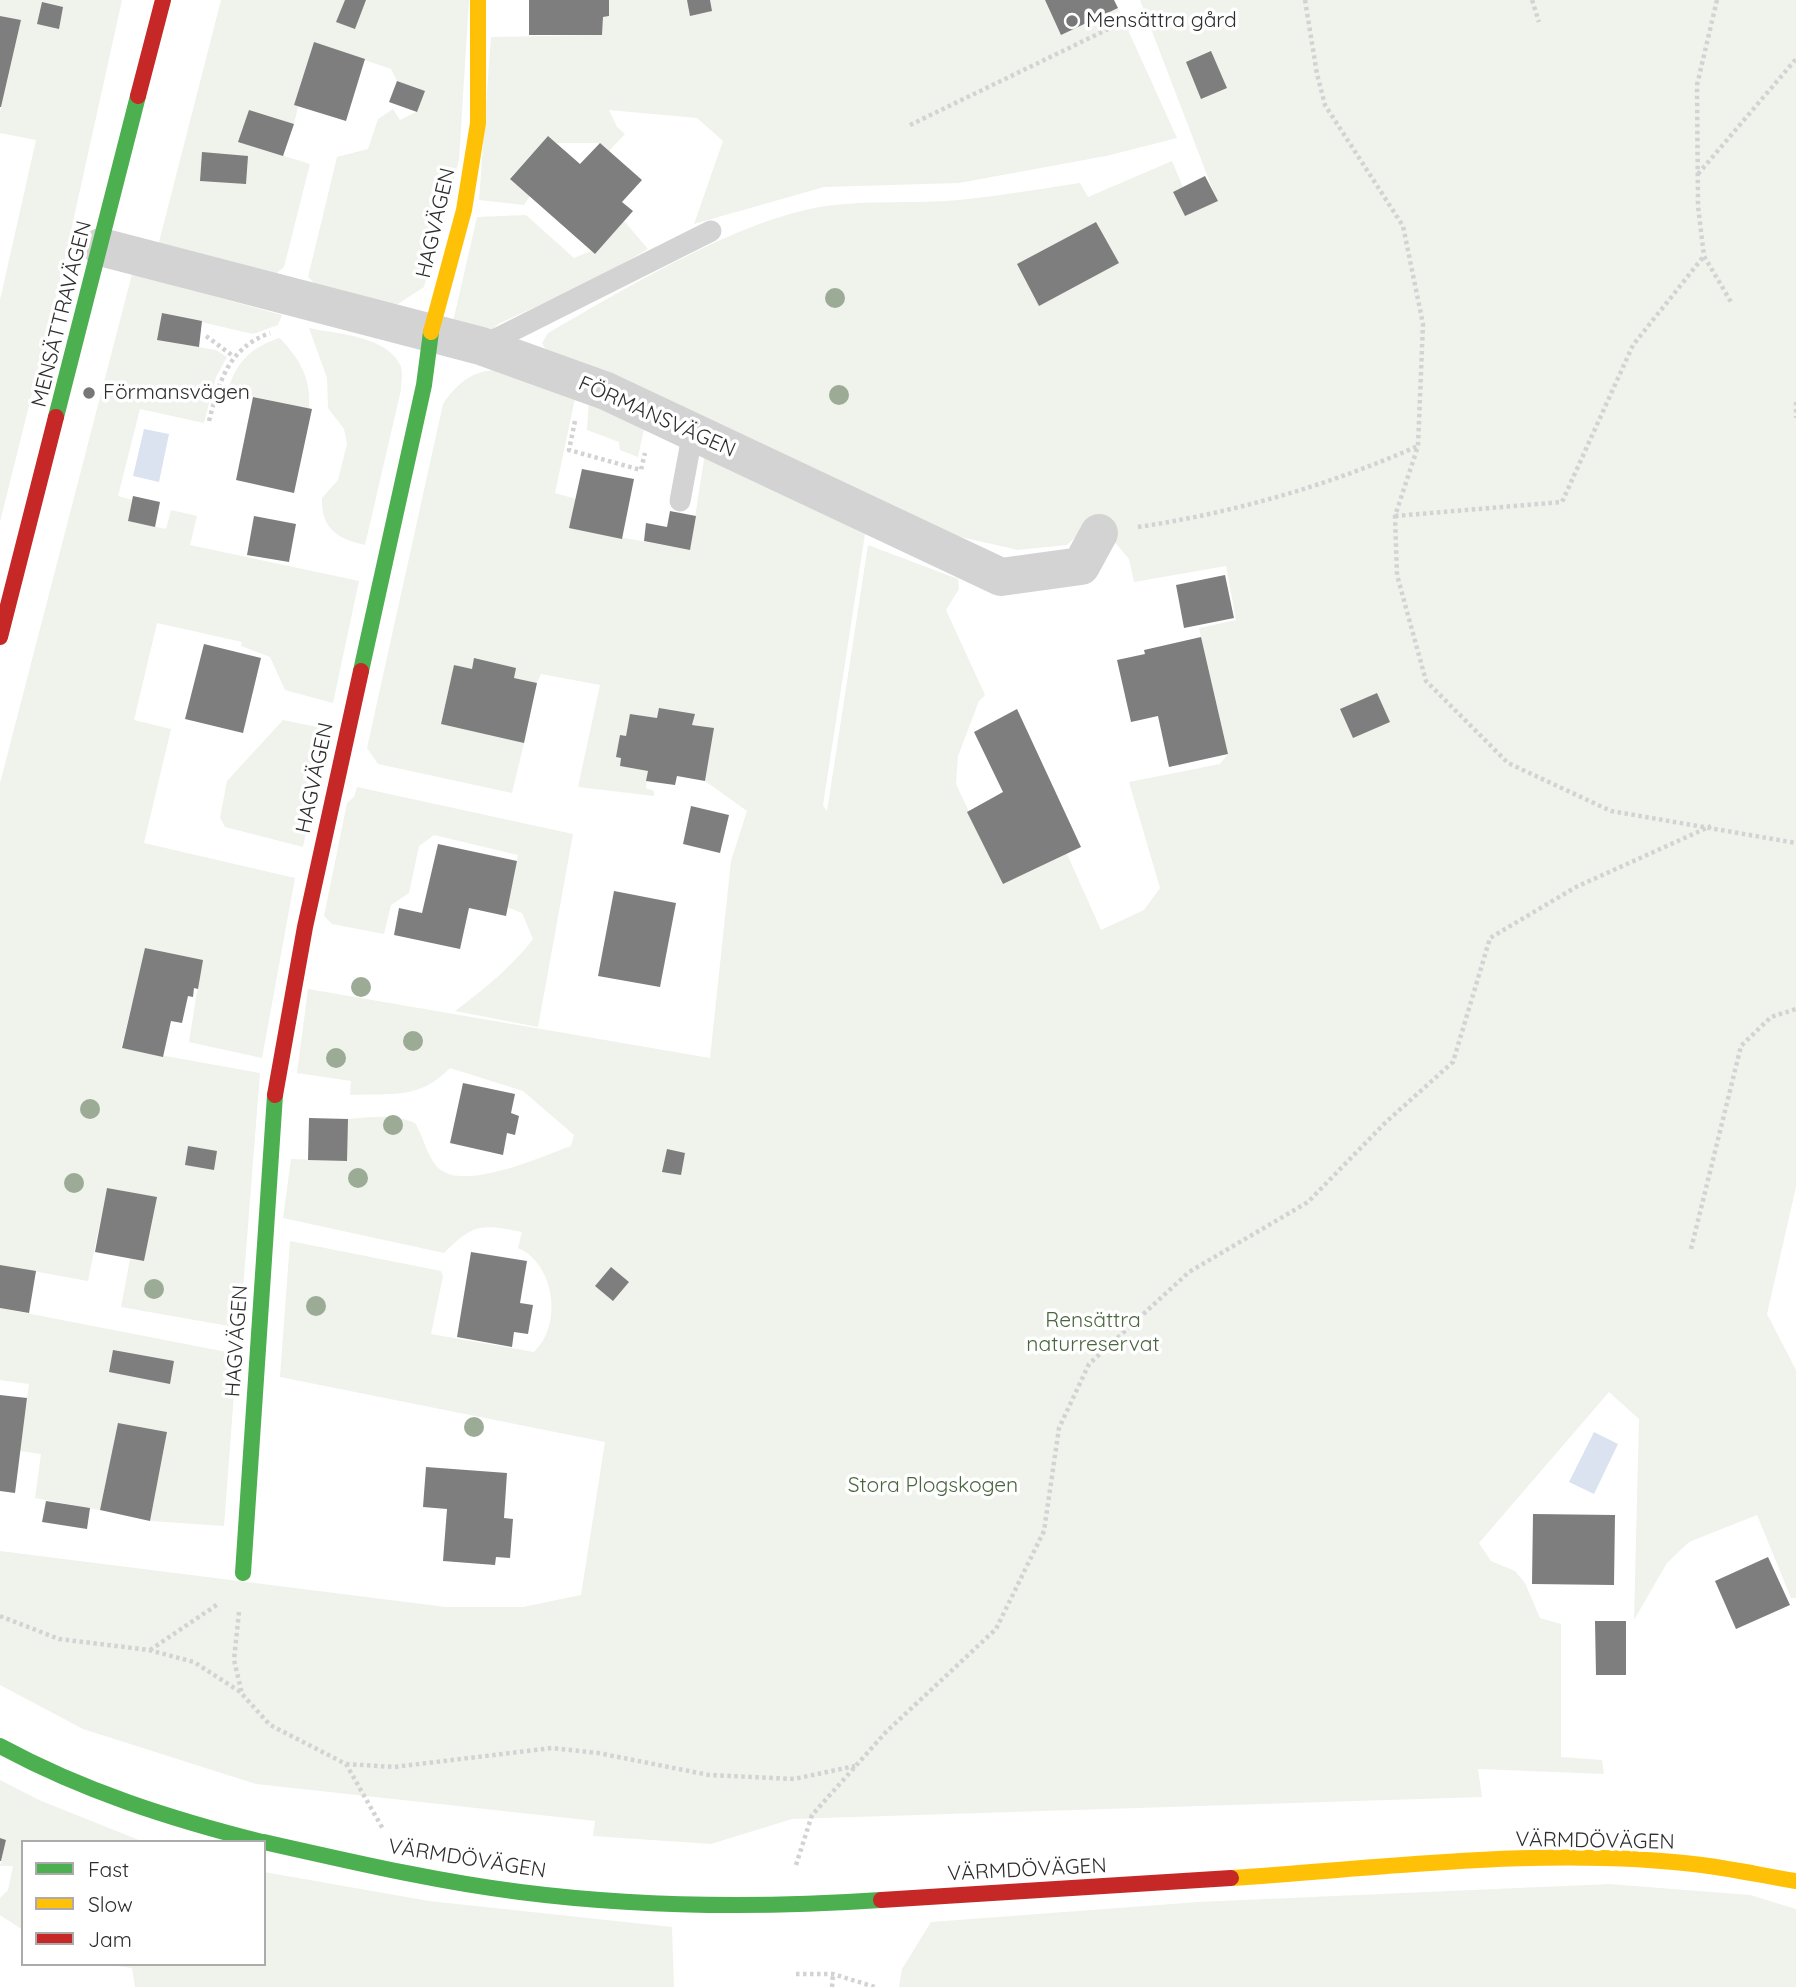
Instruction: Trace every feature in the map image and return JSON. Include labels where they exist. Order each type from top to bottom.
[{"type":"street","name":"MENSÄTTRAVÄGEN","points":[[0,638],[163,0]]},
{"type":"street","name":"HAGVÄGEN","points":[[243,1580],[273,1109],[300,951],[424,385],[430,334],[464,210],[478,123],[478,0]]},
{"type":"street","name":"FÖRMANSVÄGEN","points":[[101,247],[481,346],[606,391],[1001,577],[1082,566],[1099,533]]},
{"type":"street","name":"VÄRMDÖVÄGEN","points":[[0,1746],[75,1784],[221,1832],[255,1840]]},
{"type":"street","name":"VÄRMDÖVÄGEN","points":[[266,1843],[462,1883],[604,1900],[794,1904],[1504,1860],[1595,1859],[1701,1865],[1796,1881]]},
{"type":"lane","points":[[481,346],[711,231]]},
{"type":"lane","points":[[680,501],[693,431]]},
{"type":"path","points":[[1305,0],[1325,105],[1403,226],[1423,324],[1418,446],[1395,516],[1397,575],[1426,681],[1508,763],[1611,811],[1796,842]]},
{"type":"path","points":[[1532,0],[1539,22]]},
{"type":"path","points":[[1717,0],[1697,85],[1697,174],[1704,256],[1731,302]]},
{"type":"path","points":[[910,125],[1135,16]]},
{"type":"path","points":[[1697,174],[1796,59]]},
{"type":"path","points":[[1395,516],[1562,502],[1633,345],[1704,256]]},
{"type":"path","points":[[209,421],[219,382],[233,356],[261,336],[275,331]]},
{"type":"path","points":[[206,336],[233,356]]},
{"type":"path","points":[[1796,402],[1796,418]]},
{"type":"path","points":[[569,450],[641,470],[654,413]]},
{"type":"path","points":[[1099,533],[1176,521],[1355,474],[1418,446]]},
{"type":"path","points":[[794,1904],[792,1877],[812,1815],[886,1732],[996,1629],[1044,1531],[1059,1428],[1089,1364],[1189,1272],[1308,1202],[1386,1122],[1453,1062],[1490,938],[1576,887],[1711,826]]},
{"type":"path","points":[[1690,1249],[1741,1046],[1771,1017],[1796,1009]]},
{"type":"path","points":[[149,1650],[243,1580]]},
{"type":"path","points":[[242,1694],[234,1660],[243,1580]]},
{"type":"path","points":[[0,1616],[59,1639],[149,1650],[194,1662],[242,1694],[270,1725],[346,1763],[394,1767],[552,1748],[733,1776],[794,1779],[856,1766]]},
{"type":"path","points":[[346,1763],[387,1835]]},
{"type":"path","points":[[832,1987],[833,1974]]},
{"type":"path","points":[[796,1975],[833,1974],[875,1987]]},
{"type":"green space","points":[[0,0],[122,0],[59,285],[0,522],[0,300],[36,140],[0,133],[0,112],[21,21],[0,16]]},
{"type":"green space","points":[[221,0],[469,0],[459,160],[424,287],[395,306],[321,290],[308,277],[337,157],[368,149],[378,119],[393,109],[400,120],[416,112],[424,91],[397,81],[391,69],[314,43],[294,105],[298,107],[294,124],[249,110],[239,142],[310,164],[284,267],[273,276],[158,246]]},
{"type":"green space","points":[[609,0],[1045,0],[1061,34],[1118,8],[1177,138],[1106,156],[959,183],[824,187],[694,224],[723,141],[697,118],[609,110],[617,127],[625,134],[609,151],[600,143],[556,143],[548,136],[510,178],[530,196],[524,205],[479,200],[491,37],[602,35],[603,17],[609,16]]},
{"type":"green space","name":"Stora Plogskogen","points":[[1140,0],[1796,0],[1796,1187],[1767,1314],[1796,1370],[1796,1598],[1791,1598],[1757,1515],[1689,1542],[1667,1563],[1634,1620],[1639,1419],[1609,1392],[1479,1543],[1491,1561],[1515,1571],[1525,1583],[1540,1618],[1561,1624],[1561,1757],[1602,1760],[1604,1774],[1478,1769],[1482,1797],[792,1819],[711,1844],[593,1836],[595,1821],[256,1784],[83,1729],[0,1685],[0,1551],[446,1607],[523,1607],[581,1595],[605,1442],[280,1377],[290,1241],[441,1271],[443,1276],[431,1334],[534,1352],[549,1327],[551,1311],[551,1296],[540,1267],[518,1248],[522,1232],[479,1228],[463,1236],[444,1253],[283,1218],[291,1159],[346,1161],[348,1119],[357,1118],[391,1117],[415,1123],[433,1161],[441,1170],[453,1175],[487,1174],[525,1163],[571,1146],[574,1135],[523,1091],[450,1068],[439,1078],[416,1090],[392,1094],[350,1095],[351,1081],[297,1073],[308,989],[710,1058],[731,861],[747,811],[705,781],[714,728],[692,725],[694,714],[659,708],[657,718],[630,714],[620,766],[648,771],[646,788],[654,791],[654,796],[578,787],[600,685],[541,674],[537,683],[514,678],[515,668],[474,658],[472,669],[454,665],[441,723],[524,743],[512,793],[378,764],[367,748],[443,404],[458,386],[473,376],[488,371],[505,370],[522,374],[576,394],[555,493],[576,499],[570,528],[690,550],[705,453],[865,534],[823,805],[827,811],[868,545],[958,579],[959,589],[946,610],[985,695],[979,701],[958,756],[956,784],[1003,884],[1067,854],[1101,930],[1144,910],[1160,888],[1129,782],[1220,764],[1228,754],[1199,628],[1236,620],[1226,566],[1134,582],[1129,559],[1095,519],[1067,545],[1018,550],[961,537],[548,353],[542,343],[548,333],[720,240],[793,213],[826,206],[959,200],[1080,183],[1088,197],[1172,161],[1183,187],[1173,193],[1185,216],[1217,201]],"holes":[[[1096,222],[1118,263],[1018,264]]]},
{"type":"green space","points":[[526,215],[574,258],[591,251],[595,254],[624,221],[648,249],[593,281],[498,324],[490,332],[452,326],[477,217]]},
{"type":"green space","points":[[132,274],[282,315],[278,325],[253,334],[162,313],[158,340],[216,350],[227,357],[216,377],[204,423],[140,409],[118,496],[132,500],[128,521],[166,529],[171,510],[197,516],[190,545],[359,581],[333,703],[285,690],[270,657],[241,646],[242,642],[157,623],[134,720],[171,729],[144,843],[295,878],[262,1058],[189,1042],[202,960],[146,948],[121,1048],[260,1073],[240,1328],[121,1307],[130,1259],[144,1261],[156,1197],[107,1188],[88,1281],[0,1265],[0,783]]},
{"type":"green space","points":[[309,328],[374,343],[395,357],[401,367],[401,390],[365,545],[339,535],[324,517],[322,498],[338,480],[347,444],[344,429],[328,408],[327,378]]},
{"type":"green space","points":[[280,338],[303,370],[308,388],[309,409],[228,391],[235,372],[246,357],[261,346]]},
{"type":"green space","points":[[589,399],[644,429],[638,457],[620,450],[619,442],[587,430]]},
{"type":"green space","points":[[283,720],[327,729],[303,847],[225,827],[220,818],[227,781]]},
{"type":"green space","points":[[357,787],[573,834],[538,1027],[455,1011],[507,968],[533,939],[522,913],[507,907],[518,855],[434,835],[419,846],[409,893],[391,905],[384,934],[332,924],[324,916],[347,803],[354,797]]},
{"type":"green space","points":[[0,1308],[237,1354],[224,1526],[150,1521],[167,1432],[119,1423],[100,1510],[35,1498],[41,1454],[20,1451],[29,1384],[0,1380]]},
{"type":"green space","points":[[0,1780],[39,1800],[139,1840],[21,1840],[21,1929],[0,1915],[0,1898],[8,1890],[13,1866],[0,1866],[6,1840],[0,1838]]},
{"type":"green space","points":[[266,1872],[429,1901],[672,1927],[674,1987],[135,1987],[132,1968],[117,1966],[266,1966]]},
{"type":"green space","points":[[1609,1884],[1750,1895],[1796,1909],[1796,1987],[899,1987],[902,1969],[931,1922],[1198,1902]]},
{"type":"shaded area","points":[[144,429],[169,434],[159,482],[133,476]]},
{"type":"shaded area","points":[[1594,1432],[1618,1444],[1594,1494],[1569,1482]]},
{"type":"building","points":[[345,0],[366,0],[355,29],[336,22]]},
{"type":"building","points":[[529,0],[609,0],[609,16],[603,17],[602,35],[529,35]]},
{"type":"building","points":[[687,0],[710,0],[712,11],[690,16]]},
{"type":"building","name":"Mensättra gård","points":[[1045,0],[1114,0],[1118,8],[1061,35]]},
{"type":"building","points":[[42,2],[63,7],[59,29],[37,24]]},
{"type":"building","points":[[0,16],[21,20],[1,107],[0,107]]},
{"type":"building","points":[[314,42],[365,59],[346,121],[294,105]]},
{"type":"building","points":[[1211,51],[1227,88],[1201,99],[1186,62]]},
{"type":"building","points":[[397,81],[425,91],[417,112],[389,102]]},
{"type":"building","points":[[249,110],[294,124],[283,156],[238,142]]},
{"type":"building","points":[[548,136],[580,164],[600,143],[642,180],[622,202],[633,211],[595,254],[510,179]]},
{"type":"building","points":[[202,152],[248,156],[246,184],[200,181]]},
{"type":"building","points":[[1205,176],[1218,201],[1185,216],[1173,192]]},
{"type":"building","points":[[1096,222],[1119,263],[1039,306],[1017,264]]},
{"type":"building","points":[[162,313],[202,321],[199,347],[157,340]]},
{"type":"building","points":[[253,397],[312,409],[294,493],[236,480]]},
{"type":"building","points":[[582,469],[634,479],[622,539],[569,528]]},
{"type":"building","points":[[133,496],[160,502],[155,527],[128,521]]},
{"type":"building","points":[[670,511],[696,516],[690,550],[644,541],[646,523],[667,527]]},
{"type":"building","points":[[254,516],[296,524],[289,562],[247,555]]},
{"type":"building","points":[[1225,575],[1234,618],[1184,628],[1176,585]]},
{"type":"building","points":[[1201,637],[1228,754],[1169,767],[1158,716],[1131,722],[1117,660],[1145,654],[1144,650]]},
{"type":"building","points":[[204,644],[261,658],[243,733],[185,719]]},
{"type":"building","points":[[474,658],[516,668],[514,678],[537,683],[524,743],[441,724],[454,665],[472,669]]},
{"type":"building","points":[[1377,693],[1390,722],[1353,738],[1340,709]]},
{"type":"building","points":[[659,708],[695,714],[692,725],[714,728],[705,781],[677,776],[675,785],[646,781],[648,771],[620,766],[621,758],[616,757],[620,735],[626,736],[630,714],[657,718]]},
{"type":"building","points":[[1017,709],[1081,847],[1003,884],[967,812],[1003,792],[974,732]]},
{"type":"building","points":[[691,806],[729,815],[720,853],[683,844]]},
{"type":"building","points":[[438,844],[517,861],[506,916],[469,908],[460,949],[394,935],[399,908],[422,913]]},
{"type":"building","points":[[614,891],[676,903],[660,987],[598,976]]},
{"type":"building","points":[[145,948],[203,960],[198,989],[194,988],[193,997],[188,996],[182,1023],[171,1021],[163,1057],[122,1048]]},
{"type":"building","points":[[463,1083],[515,1094],[511,1113],[519,1116],[515,1135],[507,1133],[503,1155],[450,1143]]},
{"type":"building","points":[[309,1118],[348,1119],[347,1161],[308,1160]]},
{"type":"building","points":[[188,1146],[217,1151],[214,1170],[185,1165]]},
{"type":"building","points":[[667,1149],[685,1153],[681,1175],[662,1172]]},
{"type":"building","points":[[107,1188],[157,1197],[144,1261],[95,1252]]},
{"type":"building","points":[[471,1252],[527,1261],[520,1303],[533,1305],[528,1334],[514,1332],[512,1347],[457,1337]]},
{"type":"building","points":[[0,1265],[36,1271],[29,1313],[0,1308]]},
{"type":"building","points":[[611,1267],[629,1282],[613,1301],[595,1286]]},
{"type":"building","points":[[113,1350],[174,1361],[170,1384],[109,1372]]},
{"type":"building","points":[[0,1395],[27,1398],[15,1493],[0,1491]]},
{"type":"building","points":[[118,1423],[167,1432],[150,1521],[100,1510]]},
{"type":"building","points":[[426,1467],[507,1473],[504,1518],[513,1519],[510,1558],[496,1557],[495,1565],[443,1561],[447,1509],[423,1507]]},
{"type":"building","points":[[46,1501],[90,1508],[87,1529],[42,1522]]},
{"type":"building","points":[[1533,1514],[1615,1515],[1614,1585],[1532,1584]]},
{"type":"building","points":[[1768,1557],[1790,1605],[1736,1629],[1715,1581]]},
{"type":"building","points":[[1595,1621],[1626,1621],[1626,1675],[1596,1675]]},
{"type":"building","points":[[0,1838],[6,1840],[1,1861],[0,1861]]},
{"type":"traffic: fast","points":[[56,417],[138,96]]},
{"type":"traffic: fast","points":[[361,671],[424,385],[431,332]]},
{"type":"traffic: fast","points":[[243,1573],[275,1095]]},
{"type":"traffic: fast","points":[[0,1746],[95,1790],[194,1824],[254,1840]]},
{"type":"traffic: fast","points":[[266,1842],[423,1876],[565,1897],[700,1905],[881,1900]]},
{"type":"traffic: slow","points":[[431,332],[464,210],[478,123],[478,0]]},
{"type":"traffic: slow","points":[[1231,1878],[1466,1861],[1585,1858],[1702,1865],[1796,1881]]},
{"type":"traffic: jam","points":[[138,96],[163,0]]},
{"type":"traffic: jam","points":[[0,637],[56,417]]},
{"type":"traffic: jam","points":[[275,1095],[305,927],[361,671]]},
{"type":"traffic: jam","points":[[881,1900],[1231,1878]]},
{"type":"place","name":"Mensättra gård","points":[[1072,21]]},
{"type":"place","name":"Förmansvägen","points":[[89,393]]},
{"type":"park label","name":"Rensättra naturreservat","points":[[1093,1333]]}]
